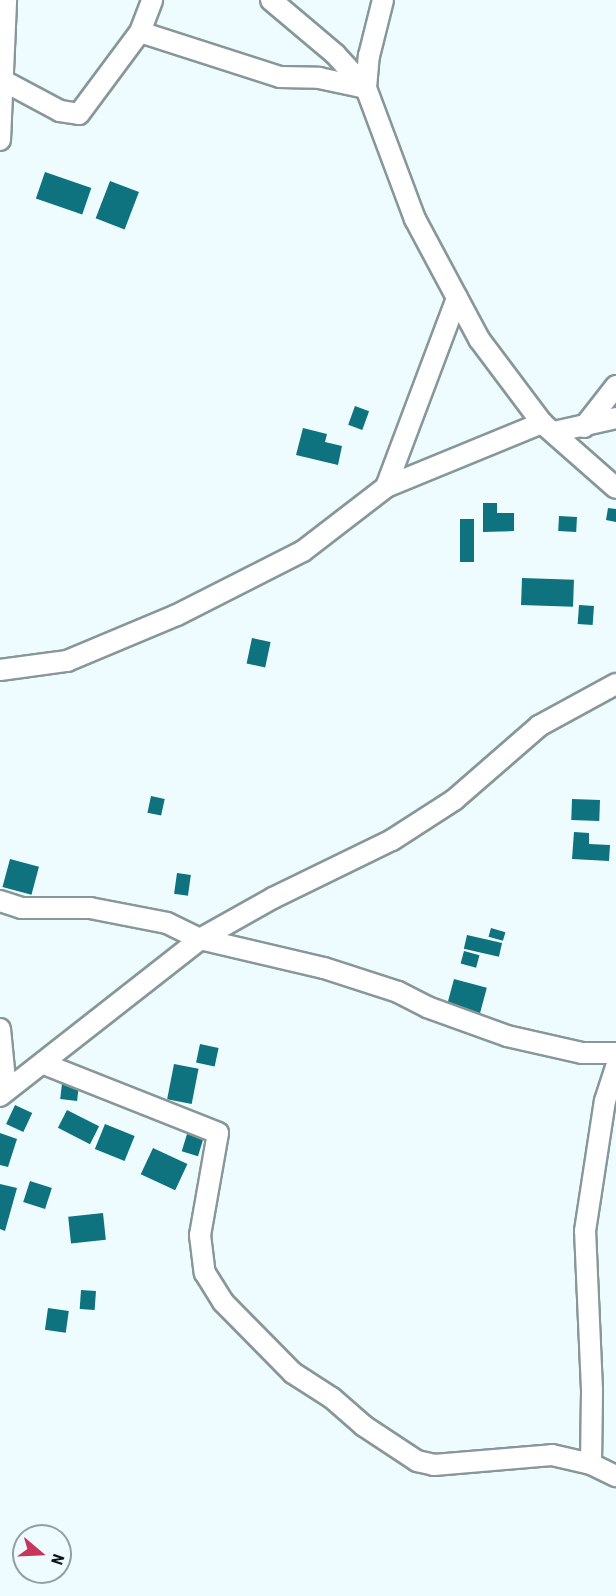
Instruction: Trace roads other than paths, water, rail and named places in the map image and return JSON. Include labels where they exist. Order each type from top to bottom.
[{"type":"street","points":[[0,140],[3,26],[6,0]]},
{"type":"street","points":[[3,26],[18,0]]},
{"type":"street","points":[[2,80],[60,111],[79,114],[140,32],[152,0]]},
{"type":"street","points":[[270,0],[335,54],[366,88],[406,197],[479,339],[548,427],[616,488]]},
{"type":"street","points":[[366,88],[383,0]]},
{"type":"street","points":[[140,32],[280,77],[319,78],[366,88]]},
{"type":"street","points":[[386,487],[457,298]]},
{"type":"street","points":[[584,427],[616,386]]},
{"type":"street","points":[[0,670],[67,661],[177,615],[303,551],[386,487],[548,427],[584,427],[616,418]]},
{"type":"street","points":[[3,1093],[44,1064],[200,939],[273,898],[392,840],[454,800],[539,726],[616,684]]},
{"type":"street","points":[[0,901],[21,908],[90,908],[167,923],[200,939],[324,968],[398,992],[427,1007],[507,1036],[582,1053],[616,1053]]},
{"type":"street","points":[[0,1029],[3,1093]]},
{"type":"street","points":[[44,1064],[218,1133],[200,1235],[205,1273],[223,1302],[293,1373],[332,1398],[364,1426],[417,1461],[434,1465],[552,1455],[591,1464],[616,1476]]},
{"type":"street","points":[[591,1464],[592,1390],[585,1231],[605,1101],[616,1068]]}]
